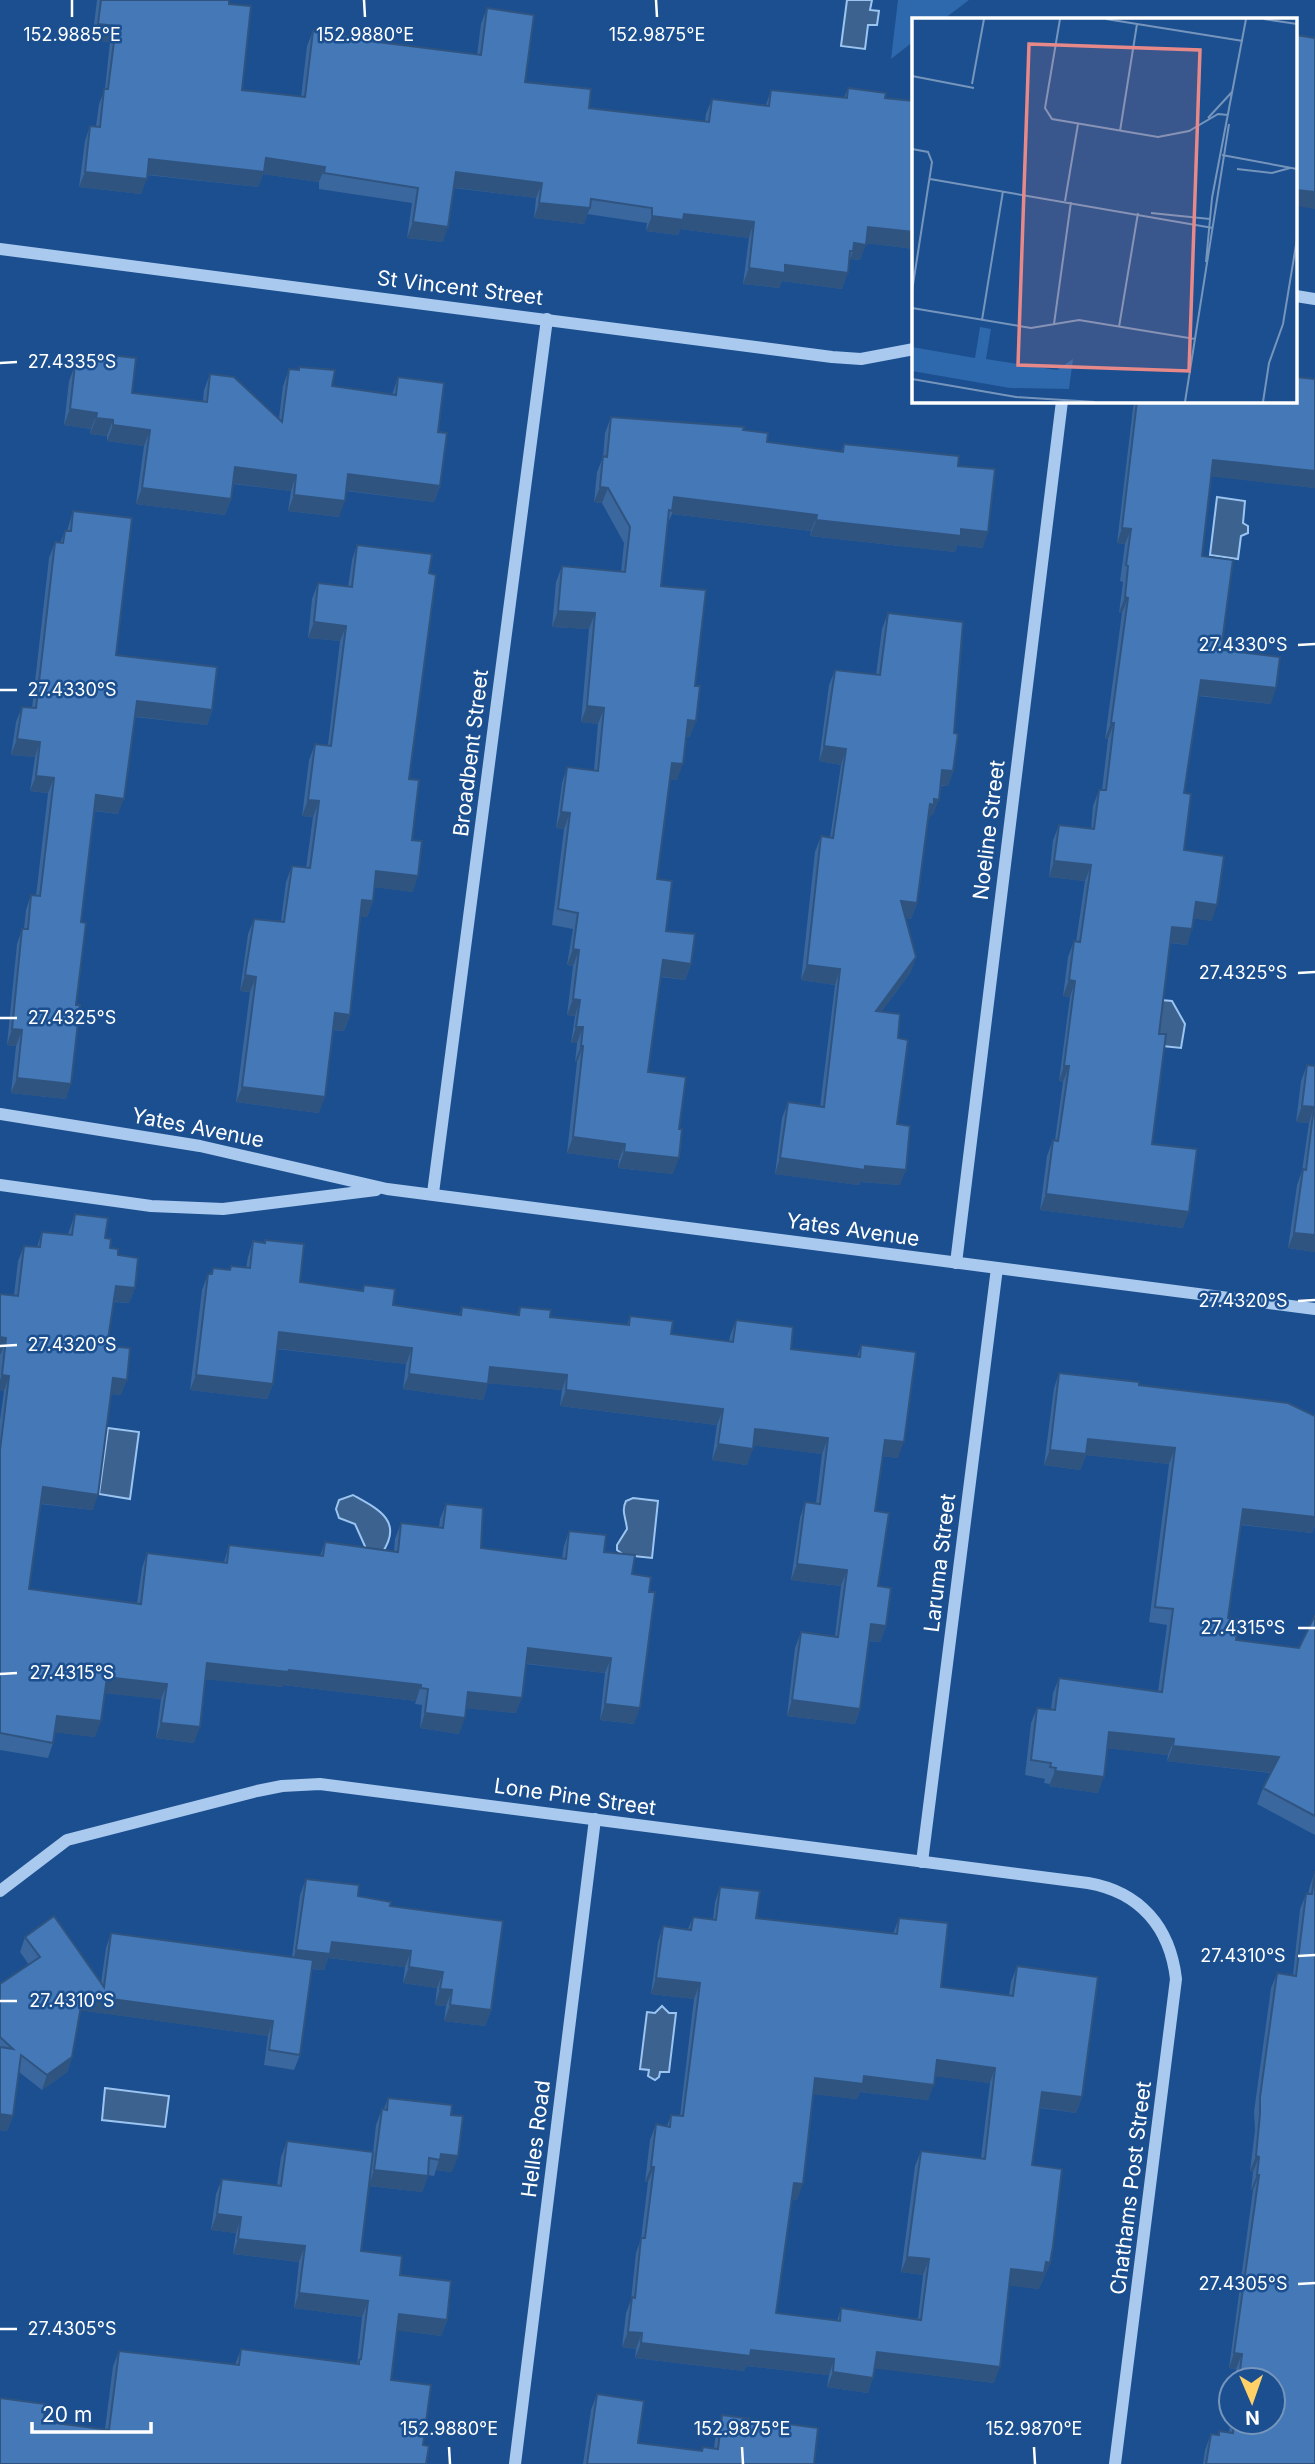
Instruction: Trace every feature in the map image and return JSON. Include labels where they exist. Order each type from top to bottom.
[{"type":"street","name":"St Vincent Street","points":[[0,249],[832,357],[861,359],[912,349]]},
{"type":"street","name":"Broadbent Street","points":[[433,1193],[547,319]]},
{"type":"street","name":"Noeline Street","points":[[956,1263],[1062,402]]},
{"type":"street","name":"Yates Avenue","points":[[0,1114],[210,1147],[387,1189],[1315,1309]]},
{"type":"street","name":"Yates Avenue","points":[[0,1185],[151,1206],[223,1209],[387,1189]]},
{"type":"street","name":"Laruma Street","points":[[922,1862],[997,1268]]},
{"type":"street","name":"Lone Pine Street","points":[[0,1891],[67,1840],[282,1786],[340,1785],[1105,1886],[1130,1899],[1155,1921]]},
{"type":"street","name":"Helles Road","points":[[514,2464],[595,1819]]},
{"type":"street","name":"Chathams Post Street","points":[[1115,2464],[1176,1979],[1172,1955],[1155,1921]]},
{"type":"shaded area","points":[[847,0],[872,0],[870,10],[879,11],[877,25],[868,25],[865,49],[841,46]]},
{"type":"shaded area","points":[[898,0],[969,0],[945,18],[912,18],[912,43],[891,59]]},
{"type":"shaded area","points":[[1217,497],[1245,501],[1243,523],[1248,526],[1248,533],[1241,536],[1238,559],[1210,555]]},
{"type":"shaded area","points":[[1150,999],[1172,1001],[1185,1024],[1181,1048],[1144,1044]]},
{"type":"shaded area","points":[[108,1428],[139,1432],[130,1499],[99,1494]]},
{"type":"shaded area","points":[[353,1495],[379,1511],[389,1524],[388,1542],[382,1553],[368,1553],[355,1524],[339,1518],[336,1509],[339,1500]]},
{"type":"shaded area","points":[[633,1498],[658,1501],[652,1558],[624,1555],[617,1550],[617,1545],[627,1529],[624,1511],[626,1501]]},
{"type":"shaded area","points":[[662,2006],[669,2013],[676,2013],[669,2072],[660,2072],[655,2080],[648,2076],[649,2070],[640,2069],[647,2012],[655,2013]]},
{"type":"shaded area","points":[[105,2088],[169,2096],[165,2127],[102,2120]]},
{"type":"building","points":[[101,0],[229,0],[229,4],[251,6],[242,90],[305,97],[313,31],[354,39],[481,55],[487,8],[534,15],[525,82],[591,89],[589,108],[709,122],[712,99],[769,106],[771,90],[847,98],[848,88],[886,93],[885,98],[912,101],[912,232],[868,227],[866,245],[854,243],[853,251],[850,251],[848,273],[785,265],[785,273],[749,268],[754,222],[684,214],[683,220],[652,216],[652,208],[591,199],[590,208],[539,203],[542,183],[456,172],[448,227],[413,222],[418,188],[324,173],[325,167],[266,158],[264,172],[149,159],[147,179],[85,172],[90,126],[100,127],[116,26],[98,24]]},
{"type":"building","points":[[1298,35],[1315,38],[1315,192],[1298,190]]},
{"type":"building","points":[[91,353],[136,358],[132,393],[207,402],[210,374],[234,377],[282,422],[289,369],[299,370],[299,367],[335,370],[332,386],[396,395],[398,377],[444,383],[438,432],[447,433],[440,486],[348,474],[345,501],[294,495],[296,475],[235,467],[231,499],[142,488],[150,430],[113,425],[113,420],[96,418],[97,413],[70,409],[75,365],[90,367]]},
{"type":"building","points":[[1298,377],[1315,379],[1315,471],[1213,460],[1202,556],[1233,560],[1221,650],[1280,657],[1276,688],[1201,680],[1184,793],[1191,794],[1184,850],[1224,856],[1217,905],[1196,902],[1192,929],[1172,927],[1159,1034],[1166,1034],[1152,1144],[1197,1149],[1189,1212],[1046,1194],[1053,1140],[1058,1141],[1069,1066],[1064,1066],[1075,981],[1069,980],[1074,941],[1080,942],[1091,865],[1054,861],[1059,825],[1094,829],[1099,790],[1106,790],[1114,723],[1111,723],[1128,598],[1125,597],[1126,565],[1131,529],[1122,528],[1137,402],[1298,402]]},
{"type":"building","points":[[611,417],[744,427],[743,430],[768,433],[767,442],[843,452],[844,444],[959,456],[958,466],[995,469],[988,532],[961,529],[961,536],[816,520],[817,515],[674,497],[672,511],[669,510],[661,586],[706,590],[695,686],[700,686],[696,721],[688,720],[683,764],[672,763],[657,879],[672,881],[666,931],[695,934],[691,964],[663,960],[648,1072],[686,1077],[679,1129],[682,1129],[679,1158],[624,1152],[625,1144],[573,1137],[583,1027],[576,1027],[580,1000],[573,999],[579,950],[573,949],[578,913],[558,909],[570,813],[561,812],[567,767],[598,771],[604,708],[587,706],[595,613],[558,611],[562,566],[625,572],[630,527],[608,488],[600,487],[603,456],[607,457]]},
{"type":"building","points":[[73,511],[132,518],[116,655],[217,667],[212,710],[137,701],[124,799],[96,795],[81,922],[86,923],[76,1005],[80,1005],[71,1084],[17,1078],[22,1030],[12,1029],[22,929],[28,929],[31,895],[40,896],[54,778],[36,776],[40,742],[17,739],[22,707],[36,708],[55,542],[63,543],[65,531],[71,531]]},
{"type":"building","points":[[357,545],[432,554],[429,573],[436,575],[409,779],[419,780],[412,840],[422,841],[418,876],[376,871],[373,901],[362,900],[350,1015],[335,1013],[325,1097],[242,1087],[256,977],[245,975],[254,919],[284,922],[292,866],[310,868],[319,801],[308,800],[315,744],[331,746],[346,626],[314,622],[318,583],[352,587]]},
{"type":"building","points":[[888,613],[963,622],[954,733],[958,734],[953,771],[942,770],[939,800],[934,799],[934,805],[930,804],[917,903],[901,901],[916,957],[876,1011],[900,1014],[898,1038],[908,1040],[897,1124],[910,1126],[906,1170],[865,1166],[865,1170],[780,1158],[788,1102],[824,1107],[840,969],[807,965],[821,836],[833,838],[846,749],[824,746],[835,670],[880,675]]},
{"type":"building","points":[[1307,1065],[1315,1066],[1315,1235],[1294,1233],[1314,1107],[1302,1106]]},
{"type":"building","points":[[75,1214],[108,1218],[105,1238],[111,1239],[110,1248],[118,1249],[118,1255],[138,1258],[135,1288],[116,1286],[107,1346],[130,1348],[127,1380],[113,1378],[98,1495],[43,1487],[29,1589],[141,1604],[147,1553],[227,1563],[229,1545],[323,1556],[325,1542],[398,1552],[401,1523],[443,1528],[446,1504],[483,1508],[481,1548],[566,1559],[569,1531],[606,1535],[604,1552],[635,1555],[632,1574],[651,1577],[649,1592],[655,1592],[640,1708],[605,1704],[611,1658],[528,1648],[522,1698],[468,1692],[465,1718],[425,1713],[428,1689],[421,1688],[421,1685],[207,1663],[200,1727],[161,1723],[167,1684],[107,1677],[101,1721],[57,1716],[53,1743],[0,1733],[0,1450],[9,1376],[2,1375],[6,1338],[0,1337],[0,1294],[18,1296],[24,1246],[40,1247],[42,1232],[72,1235]]},
{"type":"building","points":[[265,1240],[304,1244],[300,1282],[363,1291],[364,1285],[395,1289],[393,1305],[461,1315],[462,1307],[519,1315],[520,1307],[551,1310],[550,1317],[629,1325],[630,1316],[673,1321],[671,1334],[733,1342],[736,1320],[793,1327],[791,1349],[860,1357],[861,1345],[916,1352],[904,1442],[885,1440],[875,1511],[889,1513],[878,1586],[891,1588],[886,1626],[871,1624],[860,1709],[792,1700],[801,1632],[838,1637],[847,1570],[797,1564],[805,1502],[820,1504],[828,1438],[755,1429],[753,1449],[718,1444],[723,1409],[566,1390],[567,1375],[490,1367],[488,1384],[409,1374],[412,1348],[279,1332],[273,1384],[196,1375],[208,1274],[212,1274],[213,1268],[250,1268],[253,1241],[265,1243]]},
{"type":"building","points":[[1059,1373],[1288,1403],[1315,1416],[1315,1517],[1243,1509],[1228,1618],[1239,1619],[1236,1640],[1299,1648],[1315,1615],[1315,1816],[1263,1788],[1279,1757],[1173,1746],[1174,1739],[1109,1732],[1104,1777],[1055,1771],[1056,1768],[1050,1767],[1051,1763],[1031,1760],[1037,1708],[1055,1710],[1059,1678],[1162,1692],[1173,1609],[1155,1607],[1175,1448],[1088,1439],[1086,1454],[1050,1450]]},
{"type":"building","points":[[1315,1871],[1315,2464],[1206,2464],[1211,2434],[1287,2436],[1287,2366],[1241,2366],[1242,2354],[1234,2353],[1259,2175],[1259,2157],[1256,2156],[1260,2097],[1277,1973],[1296,1976],[1306,1894],[1312,1894]]},
{"type":"building","points":[[306,1879],[359,1885],[358,1896],[391,1902],[390,1906],[503,1921],[491,2010],[450,2005],[452,1990],[440,1989],[443,1972],[409,1967],[411,1951],[332,1942],[330,1954],[296,1950]]},
{"type":"building","points":[[720,1887],[760,1891],[756,1918],[897,1934],[899,1918],[948,1923],[941,1987],[1013,1996],[1017,1966],[1098,1977],[1082,2097],[1042,2092],[1032,2165],[1062,2169],[1053,2246],[1050,2263],[1046,2262],[1044,2273],[1011,2269],[1000,2367],[877,2352],[873,2378],[833,2372],[834,2359],[751,2350],[750,2356],[641,2343],[642,2333],[628,2332],[632,2297],[635,2298],[641,2238],[645,2238],[654,2167],[651,2167],[656,2124],[670,2127],[671,2115],[683,2116],[700,1983],[656,1978],[663,1926],[691,1930],[693,1917],[716,1920]],"holes":[[[937,2060],[995,2068],[985,2159],[921,2151],[907,2257],[929,2259],[921,2320],[841,2308],[840,2321],[776,2313],[794,2183],[803,2184],[815,2078],[863,2084],[864,2076],[934,2085]]]},
{"type":"building","points":[[54,1916],[104,1987],[111,1933],[313,1960],[300,2055],[269,2050],[273,2021],[83,1995],[72,2057],[47,2075],[21,2055],[13,2116],[0,2114],[0,2047],[13,2049],[0,2037],[0,1984],[40,1957],[25,1937]]},
{"type":"building","points":[[388,2098],[452,2105],[451,2115],[463,2116],[458,2156],[441,2154],[440,2160],[429,2158],[428,2176],[374,2170],[382,2109],[387,2110]]},
{"type":"building","points":[[287,2141],[373,2152],[361,2251],[402,2256],[400,2275],[451,2281],[447,2320],[399,2314],[391,2380],[431,2385],[423,2445],[429,2446],[426,2464],[0,2464],[0,2398],[45,2404],[44,2418],[48,2418],[48,2422],[109,2430],[119,2351],[239,2365],[241,2349],[359,2364],[368,2301],[299,2293],[305,2246],[238,2239],[241,2217],[217,2214],[222,2179],[281,2186]]},
{"type":"building","points":[[597,2394],[644,2401],[638,2443],[702,2451],[703,2447],[718,2449],[722,2415],[818,2428],[814,2464],[587,2464]]}]
